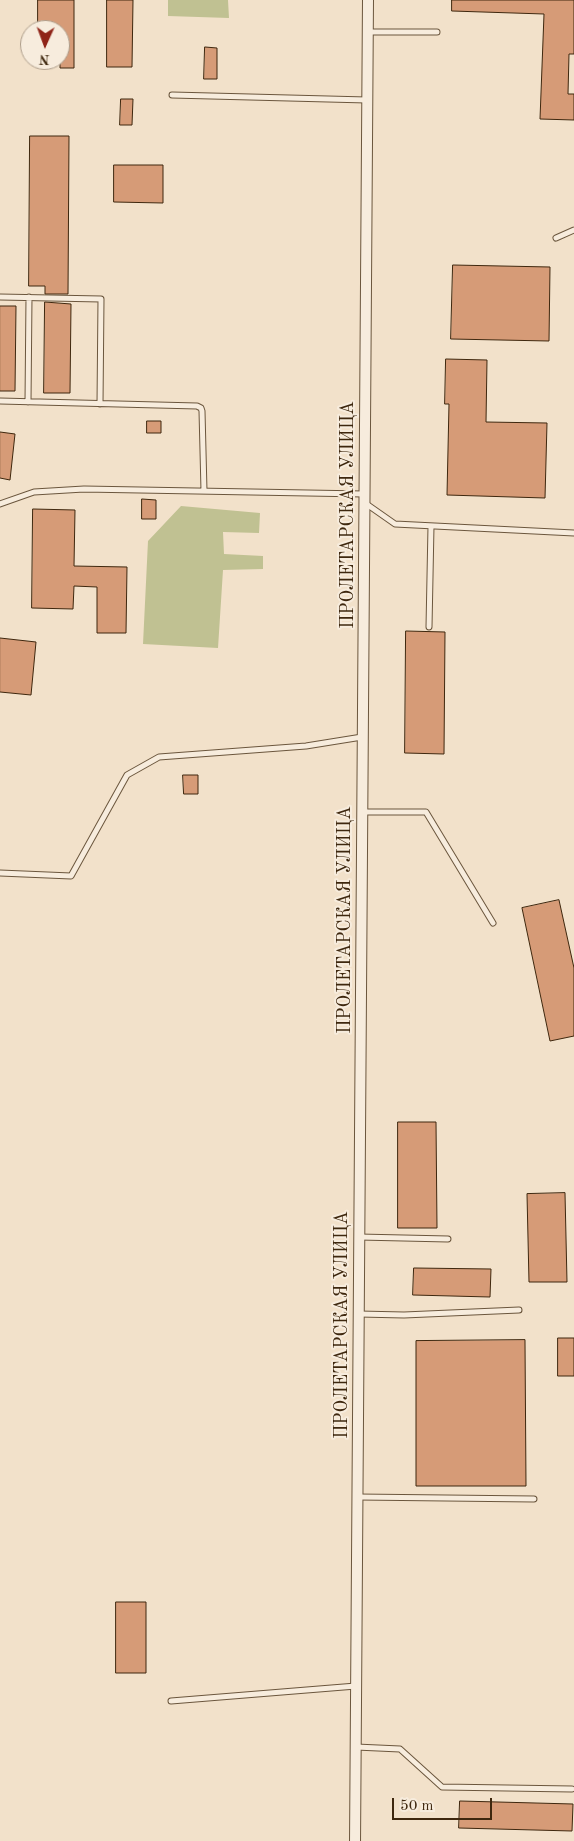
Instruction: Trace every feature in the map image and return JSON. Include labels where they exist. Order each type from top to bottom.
[{"type":"street","name":"ПРОЛЕТАРСКАЯ УЛИЦА","points":[[355,1841],[368,0]]},
{"type":"lane","points":[[368,32],[437,32]]},
{"type":"lane","points":[[172,95],[367,100]]},
{"type":"lane","points":[[556,238],[574,230]]},
{"type":"lane","points":[[0,297],[101,299],[100,404]]},
{"type":"lane","points":[[28,402],[30,297]]},
{"type":"lane","points":[[0,401],[197,406],[202,411],[204,491]]},
{"type":"lane","points":[[0,504],[34,492],[84,489],[204,491],[364,498],[395,524],[574,534]]},
{"type":"lane","points":[[429,626],[432,526]]},
{"type":"lane","points":[[0,873],[71,876],[127,775],[159,756],[306,746],[362,737]]},
{"type":"lane","points":[[362,812],[426,812],[494,923]]},
{"type":"lane","points":[[359,1237],[448,1239]]},
{"type":"lane","points":[[358,1314],[404,1315],[519,1310]]},
{"type":"lane","points":[[357,1497],[534,1499]]},
{"type":"lane","points":[[172,1701],[356,1686]]},
{"type":"lane","points":[[356,1747],[400,1749],[442,1787],[572,1790]]},
{"type":"green space","points":[[168,0],[228,0],[229,18],[168,16]]},
{"type":"green space","points":[[181,506],[260,513],[259,533],[223,532],[224,554],[263,556],[263,569],[223,570],[218,648],[143,644],[148,541]]},
{"type":"building","points":[[38,0],[74,0],[74,68],[70,68],[70,20],[38,20]]},
{"type":"building","points":[[107,0],[133,0],[132,67],[107,67]]},
{"type":"building","points":[[452,0],[574,0],[574,54],[569,54],[568,94],[574,94],[574,120],[540,119],[544,14],[452,11]]},
{"type":"building","points":[[205,47],[217,48],[217,79],[204,79]]},
{"type":"building","points":[[121,99],[133,99],[132,125],[120,125]]},
{"type":"building","points":[[30,136],[69,136],[68,294],[45,294],[45,286],[29,286]]},
{"type":"building","points":[[114,165],[163,165],[163,203],[114,202]]},
{"type":"building","points":[[453,265],[550,267],[549,341],[451,339]]},
{"type":"building","points":[[45,302],[71,304],[70,393],[44,393]]},
{"type":"building","points":[[0,306],[16,306],[15,391],[0,391]]},
{"type":"building","points":[[446,359],[487,360],[486,422],[547,423],[545,498],[447,495],[449,404],[445,404]]},
{"type":"building","points":[[147,421],[161,421],[161,433],[147,433]]},
{"type":"building","points":[[0,432],[15,434],[10,480],[0,478]]},
{"type":"building","points":[[142,499],[156,500],[156,519],[142,519]]},
{"type":"building","points":[[33,509],[75,510],[74,566],[127,567],[126,633],[97,633],[97,587],[74,586],[73,609],[32,608]]},
{"type":"building","points":[[406,631],[445,632],[444,754],[405,753]]},
{"type":"building","points":[[0,638],[36,642],[31,695],[0,692]]},
{"type":"building","points":[[183,775],[198,775],[198,794],[184,794]]},
{"type":"building","points":[[559,900],[574,968],[574,1036],[550,1041],[522,908]]},
{"type":"building","points":[[398,1122],[436,1122],[437,1228],[398,1228]]},
{"type":"building","points":[[565,1193],[567,1282],[529,1282],[527,1194]]},
{"type":"building","points":[[414,1268],[491,1269],[490,1297],[413,1295]]},
{"type":"building","points":[[558,1338],[574,1338],[574,1376],[558,1376]]},
{"type":"building","points":[[525,1340],[526,1486],[416,1486],[416,1341]]},
{"type":"building","points":[[116,1602],[146,1602],[146,1673],[116,1673]]},
{"type":"building","points":[[460,1801],[573,1804],[572,1831],[459,1828]]}]
